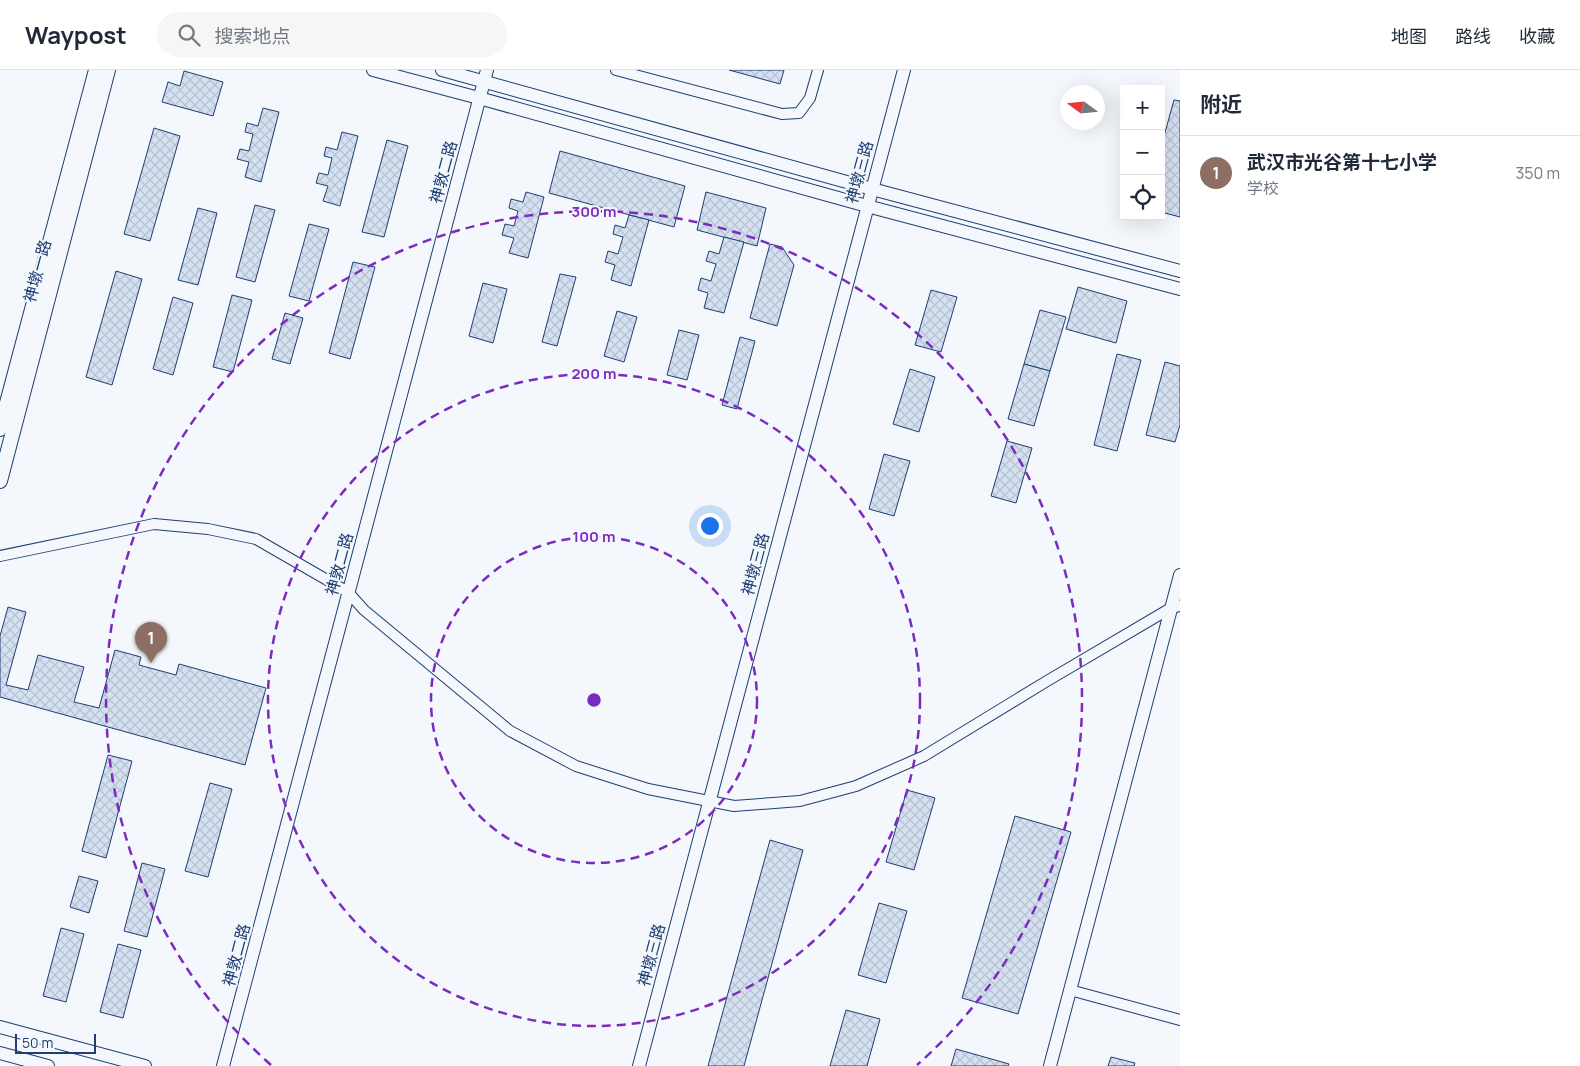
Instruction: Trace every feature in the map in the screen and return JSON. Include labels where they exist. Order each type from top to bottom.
[{"type":"main road","name":"神墩一路","points":[[0,429],[96,70]]},
{"type":"main road","name":"神墩一路","points":[[0,480],[108,70]]},
{"type":"street","points":[[373,70],[867,206],[1180,289]]},
{"type":"street","points":[[442,70],[485,76],[872,189],[1180,271]]},
{"type":"street","points":[[616,70],[782,114],[799,113],[810,98],[818,70]]},
{"type":"street","name":"神墩三路","points":[[639,1066],[904,70]]},
{"type":"street","name":"神敦二路","points":[[223,1066],[485,76]]},
{"type":"street","points":[[0,556],[154,524],[208,529],[256,539],[348,592],[364,610],[510,731],[576,766],[648,789],[734,806],[800,802],[856,786],[924,756],[1047,681],[1176,607]]},
{"type":"street","points":[[1050,1066],[1176,607],[1180,575]]},
{"type":"street","points":[[1070,990],[1180,1020]]},
{"type":"street","points":[[0,1027],[145,1066]]},
{"type":"street","points":[[0,1053],[48,1066]]},
{"type":"building","points":[[729,70],[784,70],[780,84]]},
{"type":"building","points":[[184,71],[223,82],[213,116],[162,102],[168,82],[180,86]]},
{"type":"building","points":[[1174,100],[1180,101],[1180,217],[1165,213],[1165,133]]},
{"type":"building","points":[[263,108],[279,112],[261,182],[245,177],[249,162],[237,159],[240,149],[249,151],[253,134],[245,132],[247,123],[258,126]]},
{"type":"building","points":[[154,128],[180,136],[150,241],[124,234]]},
{"type":"building","points":[[342,132],[358,136],[340,206],[323,201],[328,186],[316,183],[319,173],[328,175],[332,158],[324,156],[326,147],[337,150]]},
{"type":"building","points":[[387,140],[408,146],[384,237],[362,232]]},
{"type":"building","points":[[560,151],[685,186],[674,227],[549,193]]},
{"type":"building","points":[[526,192],[544,197],[528,258],[509,253],[514,238],[502,235],[505,224],[514,226],[518,211],[509,208],[511,199],[523,202]]},
{"type":"building","points":[[706,192],[766,208],[757,246],[697,230]]},
{"type":"building","points":[[255,205],[275,210],[255,282],[236,277]]},
{"type":"building","points":[[198,208],[217,213],[198,285],[178,280]]},
{"type":"building","points":[[629,215],[649,220],[631,286],[611,280],[615,265],[605,262],[608,251],[618,254],[623,237],[613,234],[615,225],[625,228]]},
{"type":"building","points":[[309,224],[329,229],[309,301],[289,296]]},
{"type":"building","points":[[724,237],[744,242],[724,313],[704,308],[708,293],[698,290],[701,278],[711,281],[716,264],[706,261],[709,251],[719,254]]},
{"type":"building","points":[[770,244],[782,247],[794,265],[777,326],[750,318]]},
{"type":"building","points":[[353,262],[375,267],[350,359],[329,353]]},
{"type":"building","points":[[116,271],[142,279],[112,385],[86,377]]},
{"type":"building","points":[[560,274],[576,277],[557,346],[542,342]]},
{"type":"building","points":[[483,283],[507,289],[493,343],[469,336]]},
{"type":"building","points":[[1078,287],[1127,301],[1116,343],[1066,329]]},
{"type":"building","points":[[931,290],[957,297],[941,352],[915,345]]},
{"type":"building","points":[[232,295],[252,300],[233,372],[213,367]]},
{"type":"building","points":[[173,297],[193,303],[173,375],[153,369]]},
{"type":"building","points":[[1040,310],[1066,317],[1050,371],[1024,364]]},
{"type":"building","points":[[617,311],[637,317],[624,362],[604,356]]},
{"type":"building","points":[[285,313],[303,318],[290,364],[272,359]]},
{"type":"building","points":[[679,330],[699,335],[687,380],[667,375]]},
{"type":"building","points":[[740,337],[755,341],[737,409],[722,405]]},
{"type":"building","points":[[1117,354],[1141,360],[1117,451],[1094,445]]},
{"type":"building","points":[[1165,362],[1180,366],[1180,425],[1175,442],[1146,435]]},
{"type":"building","points":[[1024,364],[1050,371],[1034,426],[1008,419]]},
{"type":"building","points":[[910,369],[935,377],[919,432],[893,424]]},
{"type":"building","points":[[1007,441],[1032,448],[1016,503],[991,496]]},
{"type":"building","points":[[884,454],[910,461],[894,516],[869,509]]},
{"type":"building","points":[[8,607],[26,612],[6,685],[28,690],[38,655],[84,667],[74,702],[99,708],[115,650],[141,657],[139,665],[176,675],[179,664],[266,688],[245,765],[0,697],[0,636]]},
{"type":"building","points":[[108,755],[132,761],[106,858],[82,851]]},
{"type":"building","points":[[210,783],[232,789],[208,877],[185,871]]},
{"type":"building","points":[[907,790],[935,798],[914,870],[886,862]]},
{"type":"building","points":[[1015,816],[1071,832],[1018,1014],[962,998]]},
{"type":"building","points":[[770,840],[803,850],[744,1066],[708,1066]]},
{"type":"building","points":[[142,863],[165,869],[147,937],[124,931]]},
{"type":"building","points":[[79,876],[98,881],[89,913],[70,907]]},
{"type":"building","points":[[879,903],[907,911],[886,983],[858,975]]},
{"type":"building","points":[[61,928],[84,934],[66,1002],[43,996]]},
{"type":"building","points":[[118,944],[141,950],[123,1018],[100,1012]]},
{"type":"building","points":[[846,1010],[880,1019],[867,1066],[830,1066]]},
{"type":"building","points":[[956,1049],[1009,1064],[1008,1066],[951,1066]]},
{"type":"building","points":[[1111,1057],[1135,1063],[1134,1066],[1108,1066]]},
{"type":"place","name":"武汉市光谷第十七小学","points":[[151,663]]}]
